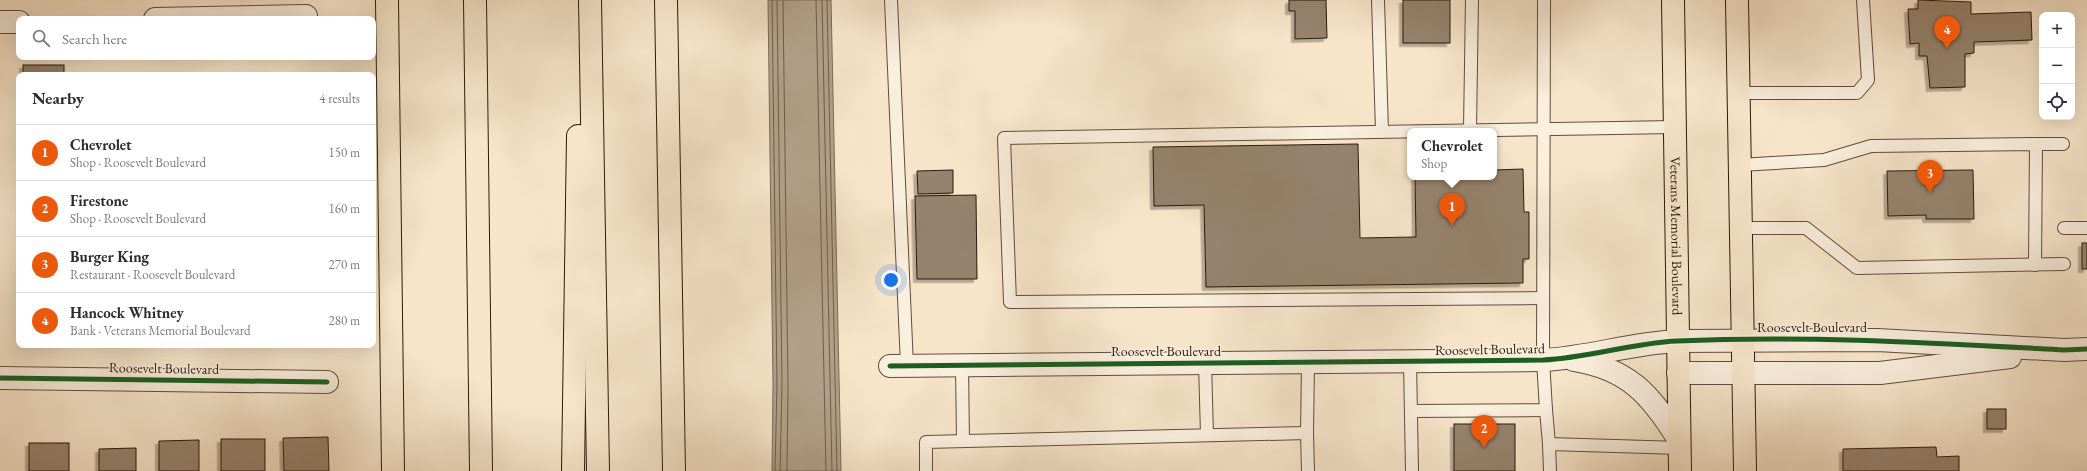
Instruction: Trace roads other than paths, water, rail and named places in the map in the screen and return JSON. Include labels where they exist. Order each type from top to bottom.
[{"type":"main road","points":[[387,0],[393,471]]},
{"type":"main road","points":[[476,0],[481,471]]},
{"type":"main road","points":[[573,471],[580,0]]},
{"type":"main road","points":[[590,0],[598,471]]},
{"type":"main road","points":[[666,0],[674,471]]},
{"type":"main road","name":"Veterans Memorial Boulevard","points":[[1673,0],[1680,471]]},
{"type":"main road","points":[[1737,0],[1744,339],[1745,471]]},
{"type":"street","points":[[0,22],[16,22]]},
{"type":"street","name":"Roosevelt Boulevard","points":[[1569,359],[1624,346],[1678,341],[1744,339],[1877,340],[2087,350]]},
{"type":"street","name":"Roosevelt Boulevard","points":[[1678,373],[1880,373],[2064,350]]},
{"type":"street","name":"Roosevelt Boulevard","points":[[898,366],[1410,362],[1569,359],[1596,363],[1623,376],[1637,386],[1663,414],[1679,444]]},
{"type":"street","name":"Roosevelt Boulevard","points":[[0,378],[327,382]]},
{"type":"lane","points":[[890,0],[898,366]]},
{"type":"lane","points":[[1378,0],[1382,131]]},
{"type":"lane","points":[[1470,128],[1472,0]]},
{"type":"lane","points":[[1544,0],[1545,128],[1543,360],[1550,471]]},
{"type":"lane","points":[[1739,93],[1857,93],[1868,80],[1863,0]]},
{"type":"lane","points":[[1497,129],[1675,127]]},
{"type":"lane","points":[[1407,130],[1004,138],[1010,302],[1544,298]]},
{"type":"lane","points":[[2035,265],[2036,144]]},
{"type":"lane","points":[[1740,165],[1824,160],[1871,146],[2063,144]]},
{"type":"lane","points":[[1741,228],[1806,228],[1857,268],[2064,264]]},
{"type":"lane","points":[[2064,228],[2087,228]]},
{"type":"lane","points":[[1308,362],[1308,471]]},
{"type":"lane","points":[[1410,362],[1412,471]]},
{"type":"lane","points":[[1205,363],[1207,435]]},
{"type":"lane","points":[[962,365],[963,441]]},
{"type":"lane","points":[[1411,411],[1546,410]]},
{"type":"lane","points":[[926,471],[926,442],[1307,433]]},
{"type":"lane","points":[[1549,444],[1679,444]]},
{"type":"water","points":[[768,0],[831,0],[841,471],[772,471],[773,385]]},
{"type":"place","name":"Hancock Whitney","points":[[1947,49]]},
{"type":"place","name":"Burger King","points":[[1930,193]]},
{"type":"place","name":"Chevrolet","points":[[1452,226]]},
{"type":"place","name":"Firestone","points":[[1484,448]]}]
